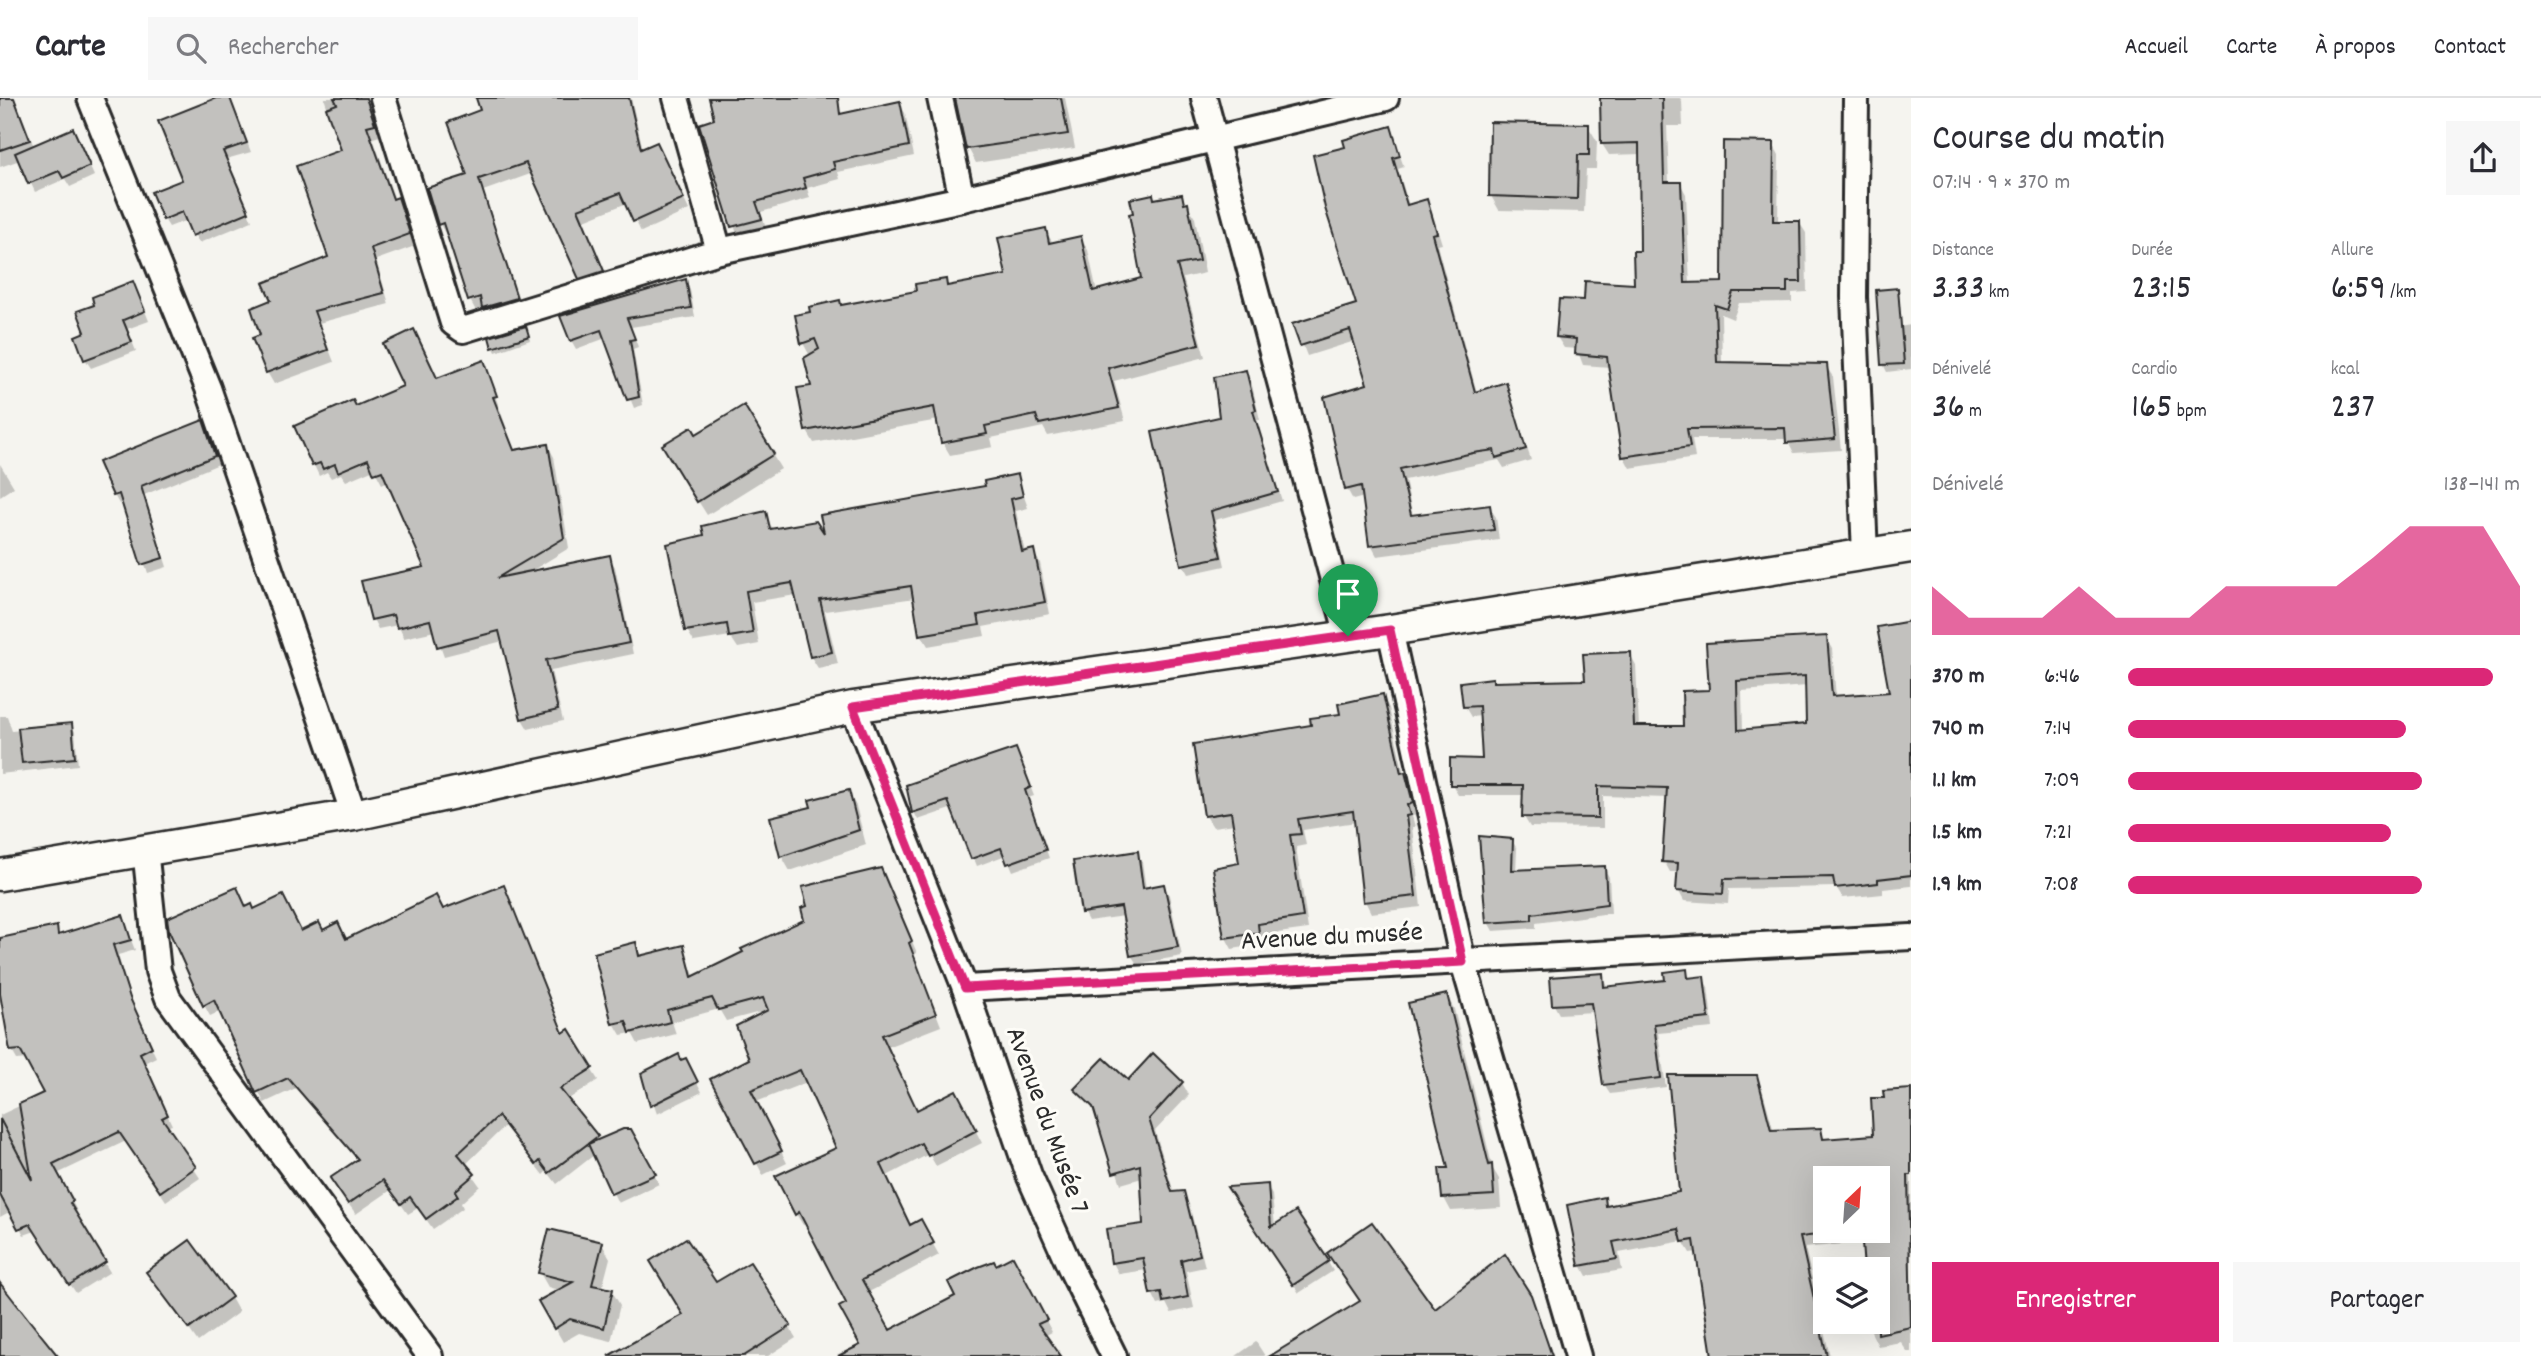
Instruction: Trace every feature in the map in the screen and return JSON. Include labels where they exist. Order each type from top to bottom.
[{"type":"street","points":[[90,98],[208,388],[354,815]]},
{"type":"street","points":[[383,98],[457,328],[463,330],[719,251],[962,199],[1386,98]]},
{"type":"street","points":[[676,98],[719,251]]},
{"type":"street","points":[[940,98],[962,199]]},
{"type":"street","points":[[1204,98],[1212,139],[1348,636]]},
{"type":"street","points":[[1856,98],[1854,297],[1864,554]]},
{"type":"street","points":[[0,875],[354,815],[853,707],[1390,630],[1911,547]]},
{"type":"street","points":[[1390,630],[1463,962],[1578,1356]]},
{"type":"street","name":"Avenue du Musée 7","points":[[853,707],[965,988],[1029,1175],[1114,1356]]},
{"type":"street","points":[[145,849],[158,971],[168,998],[430,1356]]},
{"type":"street","name":"Avenue du musée","points":[[965,988],[1911,937]]},
{"type":"building","points":[[0,98],[14,98],[30,140],[0,150]]},
{"type":"building","points":[[216,98],[230,98],[247,143],[223,151],[249,212],[192,236],[182,212],[163,220],[151,192],[182,180],[158,121]]},
{"type":"building","points":[[334,98],[366,98],[375,124],[367,126],[393,199],[398,197],[410,234],[371,248],[384,293],[314,311],[328,350],[266,373],[252,338],[260,335],[251,308],[271,300],[263,283],[328,257],[296,166],[341,150],[326,108],[337,104]]},
{"type":"building","points":[[476,98],[629,98],[641,149],[657,142],[684,199],[633,222],[620,193],[578,209],[604,271],[579,279],[526,163],[479,179],[517,298],[482,308],[480,297],[468,301],[443,223],[438,225],[427,188],[467,175],[448,122],[480,110]]},
{"type":"building","points":[[709,98],[838,98],[840,114],[900,101],[909,146],[833,162],[835,169],[803,178],[806,188],[756,202],[762,219],[731,227],[699,124],[714,119]]},
{"type":"building","points":[[955,98],[1061,98],[1068,134],[966,149]]},
{"type":"building","points":[[1600,98],[1662,98],[1664,182],[1681,182],[1685,283],[1722,282],[1723,141],[1774,142],[1773,221],[1800,221],[1801,282],[1787,282],[1787,292],[1733,292],[1727,309],[1715,305],[1717,362],[1827,364],[1835,439],[1786,443],[1785,428],[1687,429],[1690,447],[1622,457],[1607,357],[1575,354],[1576,339],[1556,337],[1559,299],[1584,300],[1585,281],[1634,284],[1633,251],[1640,251],[1639,143],[1601,144]]},
{"type":"building","points":[[1490,122],[1589,124],[1589,155],[1578,155],[1577,199],[1489,196]]},
{"type":"building","points":[[1391,126],[1400,156],[1393,158],[1407,205],[1427,199],[1437,233],[1432,234],[1475,392],[1506,382],[1526,449],[1496,458],[1494,450],[1473,453],[1400,469],[1411,515],[1490,505],[1494,530],[1369,546],[1361,486],[1345,490],[1324,397],[1367,384],[1350,330],[1300,346],[1292,324],[1356,304],[1325,208],[1313,155],[1345,147],[1343,140]]},
{"type":"building","points":[[73,128],[90,166],[63,178],[59,171],[28,184],[15,153]]},
{"type":"building","points":[[1153,194],[1154,199],[1182,194],[1184,204],[1188,203],[1199,261],[1177,265],[1199,344],[1108,368],[1119,408],[1039,424],[1036,415],[985,426],[987,434],[941,443],[934,407],[805,431],[797,388],[811,386],[804,358],[819,349],[815,339],[801,344],[795,315],[810,312],[809,307],[840,300],[841,305],[916,291],[915,284],[946,279],[947,286],[1006,275],[998,238],[1046,228],[1049,243],[1081,236],[1093,291],[1141,278],[1129,214],[1133,213],[1130,199]]},
{"type":"building","points":[[686,279],[691,308],[627,318],[635,339],[630,340],[639,397],[627,400],[601,330],[570,341],[560,316]]},
{"type":"building","points":[[133,281],[145,311],[123,320],[132,342],[84,360],[75,336],[85,332],[77,311],[94,305],[92,297]]},
{"type":"building","points":[[1898,288],[1904,364],[1881,365],[1876,290]]},
{"type":"building","points":[[526,326],[529,336],[492,348],[489,337]]},
{"type":"building","points":[[414,329],[437,378],[484,360],[497,396],[493,397],[514,450],[548,444],[564,538],[497,578],[610,555],[629,643],[546,660],[558,710],[521,719],[499,631],[437,647],[430,620],[397,628],[393,615],[371,620],[361,581],[424,567],[382,471],[374,474],[368,459],[338,472],[335,464],[323,469],[320,463],[312,466],[294,426],[353,400],[356,406],[403,386],[383,344]]},
{"type":"building","points":[[1246,370],[1256,410],[1253,411],[1278,492],[1211,511],[1221,557],[1181,565],[1152,432],[1219,417],[1214,377]]},
{"type":"building","points":[[744,405],[774,454],[697,502],[662,445],[692,427],[696,434]]},
{"type":"building","points":[[203,420],[215,456],[141,486],[163,558],[141,565],[119,494],[113,496],[98,462]]},
{"type":"building","points":[[1018,474],[1023,496],[1011,499],[1022,552],[1034,549],[1045,602],[978,615],[980,625],[919,635],[911,586],[820,600],[832,652],[810,657],[792,583],[746,591],[753,633],[729,637],[727,624],[685,631],[667,544],[704,535],[702,526],[766,511],[770,529],[816,521],[824,533],[820,515],[985,486],[984,481]]},
{"type":"building","points":[[1911,621],[1911,875],[1878,879],[1878,883],[1835,888],[1833,877],[1724,879],[1723,894],[1676,891],[1678,863],[1662,862],[1667,788],[1598,786],[1598,818],[1522,817],[1523,785],[1450,785],[1450,758],[1482,759],[1479,706],[1463,707],[1460,682],[1493,678],[1493,682],[1585,680],[1583,654],[1631,652],[1634,726],[1683,726],[1682,691],[1709,690],[1706,643],[1827,636],[1832,696],[1889,692],[1877,627]],"holes":[[[1805,676],[1806,724],[1738,730],[1737,681]]]},
{"type":"building","points":[[1383,694],[1401,773],[1405,772],[1413,803],[1407,805],[1410,815],[1406,816],[1416,896],[1363,902],[1353,811],[1298,819],[1301,834],[1290,835],[1303,917],[1258,924],[1259,933],[1224,938],[1213,868],[1239,863],[1231,812],[1204,816],[1193,744],[1311,725],[1310,718],[1340,714],[1338,704]]},
{"type":"building","points":[[72,723],[75,758],[22,763],[18,728]]},
{"type":"building","points":[[1016,748],[1031,787],[1025,790],[1046,850],[1007,864],[1001,848],[971,859],[948,801],[912,813],[906,785]]},
{"type":"building","points":[[849,790],[859,830],[780,857],[770,817],[811,807],[809,800]]},
{"type":"building","points":[[1479,836],[1513,839],[1512,870],[1605,866],[1607,904],[1532,914],[1532,920],[1486,923]]},
{"type":"building","points":[[1138,851],[1143,888],[1164,884],[1178,947],[1130,956],[1121,907],[1081,913],[1073,861]]},
{"type":"building","points":[[881,868],[912,941],[909,943],[936,1014],[882,1035],[917,1110],[956,1090],[977,1130],[928,1156],[921,1143],[881,1164],[910,1225],[921,1219],[934,1243],[862,1280],[890,1330],[955,1296],[948,1282],[978,1267],[994,1261],[996,1265],[1013,1256],[1047,1320],[1038,1324],[1061,1356],[838,1356],[860,1345],[839,1307],[846,1303],[799,1212],[795,1215],[775,1176],[836,1148],[800,1070],[751,1090],[782,1151],[755,1164],[710,1079],[749,1059],[736,1026],[768,1010],[763,998],[718,1010],[712,998],[667,1010],[670,1022],[630,1033],[626,1021],[612,1024],[594,953],[636,942],[639,956],[684,945],[692,977],[743,952],[741,949],[804,920],[801,908],[807,906],[802,887]]},
{"type":"building","points":[[504,885],[563,1033],[569,1029],[593,1068],[560,1089],[598,1136],[549,1173],[540,1161],[536,1165],[498,1116],[458,1154],[475,1174],[455,1191],[458,1196],[426,1219],[410,1197],[401,1204],[383,1180],[348,1204],[330,1178],[358,1159],[288,1078],[256,1093],[214,1000],[203,1006],[169,931],[167,918],[237,887],[246,907],[252,904],[254,909],[283,895],[301,931],[319,922],[323,930],[338,922],[346,939],[436,895],[443,909]]},
{"type":"building","points":[[123,915],[131,940],[113,945],[130,998],[152,1047],[140,1053],[168,1115],[162,1118],[196,1167],[160,1192],[119,1132],[53,1164],[73,1201],[70,1203],[106,1262],[69,1285],[30,1224],[18,1229],[0,1195],[0,1119],[32,1180],[19,1104],[43,1093],[20,1050],[10,1051],[0,994],[0,938],[57,926],[58,935]]},
{"type":"building","points":[[1687,969],[1688,978],[1704,976],[1709,1018],[1654,1024],[1661,1078],[1603,1085],[1591,1003],[1552,1005],[1550,977],[1603,973],[1604,987],[1665,980],[1664,972]]},
{"type":"building","points":[[1447,994],[1489,1165],[1492,1164],[1494,1195],[1442,1198],[1439,1168],[1448,1168],[1408,1003]]},
{"type":"building","points":[[1153,1053],[1183,1082],[1149,1119],[1172,1192],[1184,1191],[1200,1255],[1181,1260],[1188,1297],[1163,1302],[1161,1292],[1150,1294],[1143,1258],[1111,1263],[1106,1229],[1143,1224],[1140,1165],[1113,1173],[1093,1107],[1074,1089],[1104,1058],[1128,1080]]},
{"type":"building","points":[[679,1054],[681,1060],[686,1058],[698,1082],[650,1106],[641,1073]]},
{"type":"building","points":[[1668,1075],[1757,1075],[1771,1130],[1821,1128],[1823,1139],[1873,1135],[1871,1098],[1884,1098],[1883,1091],[1911,1089],[1911,1175],[1908,1175],[1911,1327],[1890,1331],[1890,1257],[1863,1257],[1862,1243],[1890,1243],[1890,1166],[1813,1166],[1813,1235],[1800,1237],[1813,1294],[1813,1334],[1822,1334],[1827,1356],[1712,1356],[1694,1240],[1682,1242],[1679,1229],[1613,1242],[1617,1259],[1579,1266],[1567,1205],[1605,1197],[1606,1206],[1679,1192]]},
{"type":"building","points":[[623,1129],[631,1129],[656,1174],[611,1194],[588,1144]]},
{"type":"building","points":[[1268,1184],[1271,1227],[1296,1211],[1329,1261],[1293,1285],[1227,1187]]},
{"type":"building","points":[[1372,1222],[1435,1309],[1505,1254],[1531,1295],[1552,1356],[1270,1356],[1360,1301],[1327,1253]]},
{"type":"building","points":[[549,1229],[603,1242],[592,1285],[613,1289],[604,1328],[570,1319],[554,1329],[538,1301],[573,1282],[538,1273]]},
{"type":"building","points":[[686,1238],[716,1282],[750,1262],[791,1326],[744,1356],[608,1356],[683,1315],[650,1261]]},
{"type":"building","points":[[190,1240],[232,1297],[189,1329],[146,1272]]},
{"type":"building","points":[[0,1283],[29,1320],[58,1356],[0,1356]]},
{"type":"route","points":[[1390,630],[1463,962],[965,988],[853,707],[1348,636],[1390,630]]}]
